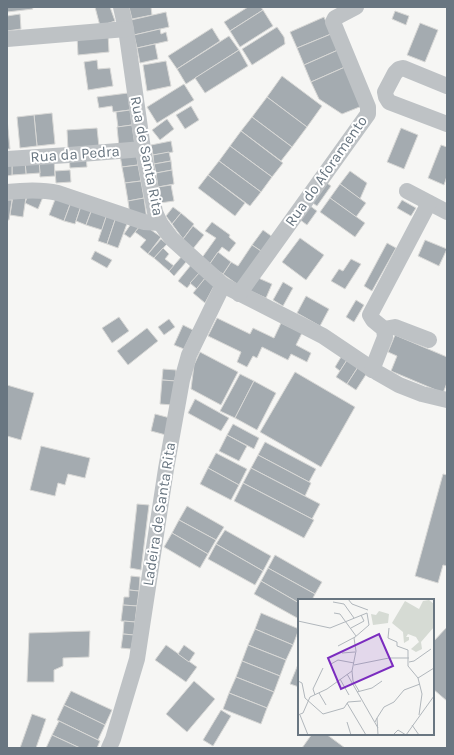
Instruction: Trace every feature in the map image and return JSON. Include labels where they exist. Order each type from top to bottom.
[{"type":"street","name":"Rua de Santa Rita","points":[[121,7],[126,29],[143,149],[155,212],[160,223],[172,239],[223,285],[324,336],[372,370],[400,385],[414,391],[447,400]]},
{"type":"street","name":"Rua do Aforamento","points":[[239,294],[319,180],[368,114],[368,109],[333,22],[335,18],[356,7]]},
{"type":"street","points":[[7,39],[126,29]]},
{"type":"street","points":[[447,86],[403,68],[399,69],[395,73],[385,92],[389,102],[447,124]]},
{"type":"street","points":[[368,109],[386,97]]},
{"type":"street","name":"Rua da Pedra","points":[[7,159],[143,149]]},
{"type":"street","points":[[7,192],[34,189],[48,190],[144,222],[160,223]]},
{"type":"street","points":[[407,191],[447,212]]},
{"type":"street","points":[[372,370],[385,338],[384,329],[373,320],[370,315],[429,203]]},
{"type":"street","name":"Ladeira de Santa Rita","points":[[109,748],[137,659],[163,485],[182,380],[189,355],[223,285]]},
{"type":"street","points":[[384,329],[396,327],[429,340]]},
{"type":"building","points":[[7,7],[32,7],[33,9],[7,12]]},
{"type":"building","points":[[95,7],[110,7],[115,21],[100,26]]},
{"type":"building","points":[[129,7],[151,7],[152,15],[132,19]]},
{"type":"building","points":[[248,7],[261,7],[263,10],[230,31],[224,22]]},
{"type":"building","points":[[263,10],[273,26],[240,47],[230,31]]},
{"type":"building","points":[[395,11],[409,16],[406,25],[392,19]]},
{"type":"building","points":[[166,12],[169,27],[134,35],[131,20]]},
{"type":"building","points":[[20,14],[21,29],[7,31],[7,16]]},
{"type":"building","points":[[324,17],[331,34],[297,48],[290,32]]},
{"type":"building","points":[[420,23],[438,30],[425,62],[407,55]]},
{"type":"building","points":[[277,27],[284,37],[285,44],[252,65],[242,49]]},
{"type":"building","points":[[212,28],[220,41],[177,69],[168,56]]},
{"type":"building","points":[[160,29],[161,34],[166,32],[168,41],[137,48],[134,35]]},
{"type":"building","points":[[108,33],[109,52],[78,55],[77,36]]},
{"type":"building","points":[[331,34],[338,50],[304,65],[297,48]]},
{"type":"building","points":[[229,36],[239,50],[186,84],[177,69]]},
{"type":"building","points":[[155,44],[158,59],[140,63],[137,48]]},
{"type":"building","points":[[239,50],[248,66],[205,93],[195,78]]},
{"type":"building","points":[[338,50],[345,67],[311,82],[304,65]]},
{"type":"building","points":[[97,60],[98,69],[110,68],[113,86],[88,90],[84,62]]},
{"type":"building","points":[[166,61],[171,86],[147,91],[143,65]]},
{"type":"building","points":[[345,67],[362,106],[342,114],[319,99],[311,82]]},
{"type":"building","points":[[282,76],[322,106],[307,127],[267,97]]},
{"type":"building","points":[[184,84],[194,100],[157,123],[147,107]]},
{"type":"building","points":[[128,93],[130,110],[113,112],[112,106],[99,108],[97,97]]},
{"type":"building","points":[[267,97],[307,127],[292,147],[252,117]]},
{"type":"building","points":[[191,106],[199,120],[185,129],[176,115]]},
{"type":"building","points":[[130,110],[132,125],[118,127],[116,112]]},
{"type":"building","points":[[52,113],[55,144],[37,146],[34,115]]},
{"type":"building","points":[[34,115],[37,146],[20,148],[17,117]]},
{"type":"building","points":[[252,117],[292,147],[281,161],[241,131]]},
{"type":"building","points":[[7,119],[10,149],[7,149]]},
{"type":"building","points":[[167,119],[174,129],[160,140],[152,130]]},
{"type":"building","points":[[132,125],[135,145],[119,147],[117,127]]},
{"type":"building","points":[[97,128],[99,147],[68,150],[67,130]]},
{"type":"building","points":[[401,128],[418,135],[404,169],[387,162]]},
{"type":"building","points":[[241,131],[283,163],[272,177],[230,146]]},
{"type":"building","points":[[171,141],[173,152],[153,155],[151,145]]},
{"type":"building","points":[[441,145],[447,147],[447,176],[444,185],[428,178]]},
{"type":"building","points":[[230,146],[272,177],[261,192],[219,161]]},
{"type":"building","points":[[136,152],[138,165],[122,167],[120,155]]},
{"type":"building","points":[[169,152],[171,161],[154,164],[153,155]]},
{"type":"building","points":[[86,156],[87,167],[70,168],[69,157]]},
{"type":"building","points":[[54,159],[55,176],[40,177],[39,160]]},
{"type":"building","points":[[39,160],[40,173],[26,174],[25,161]]},
{"type":"building","points":[[25,161],[26,174],[12,175],[12,162]]},
{"type":"building","points":[[171,161],[172,170],[156,173],[154,164]]},
{"type":"building","points":[[219,161],[261,192],[250,206],[208,175]]},
{"type":"building","points":[[7,162],[12,162],[12,175],[7,176]]},
{"type":"building","points":[[138,165],[141,181],[125,183],[122,167]]},
{"type":"building","points":[[70,170],[71,182],[56,183],[55,171]]},
{"type":"building","points":[[172,170],[174,184],[158,187],[156,173]]},
{"type":"building","points":[[350,171],[367,183],[360,199],[340,184]]},
{"type":"building","points":[[208,175],[245,203],[235,216],[198,188]]},
{"type":"building","points":[[141,181],[144,198],[128,201],[125,183]]},
{"type":"building","points":[[324,181],[331,186],[317,206],[310,201]]},
{"type":"building","points":[[340,184],[366,203],[356,217],[330,198]]},
{"type":"building","points":[[171,185],[174,201],[160,203],[158,187]]},
{"type":"building","points":[[29,192],[43,197],[38,209],[25,203]]},
{"type":"building","points":[[13,195],[26,197],[23,217],[10,215]]},
{"type":"building","points":[[56,197],[71,202],[64,221],[49,215]]},
{"type":"building","points":[[144,198],[147,220],[130,215],[128,201]]},
{"type":"building","points":[[330,198],[365,223],[355,237],[320,212]]},
{"type":"building","points":[[7,200],[12,200],[9,220],[7,220]]},
{"type":"building","points":[[402,200],[416,208],[411,216],[397,208]]},
{"type":"building","points":[[71,202],[81,206],[75,224],[64,221]]},
{"type":"building","points":[[309,205],[317,211],[307,225],[299,219]]},
{"type":"building","points":[[81,206],[92,209],[86,225],[76,221]]},
{"type":"building","points":[[173,207],[181,213],[172,224],[166,216]]},
{"type":"building","points":[[92,209],[107,214],[102,230],[86,225]]},
{"type":"building","points":[[181,213],[194,224],[183,239],[172,224]]},
{"type":"building","points":[[107,214],[116,217],[107,244],[98,241]]},
{"type":"building","points":[[116,217],[128,221],[118,248],[107,244]]},
{"type":"building","points":[[133,221],[141,225],[130,238],[124,234]]},
{"type":"building","points":[[212,222],[230,235],[229,237],[236,243],[229,252],[222,247],[209,265],[201,259],[216,238],[205,231]]},
{"type":"building","points":[[141,225],[147,227],[161,237],[148,254],[140,247],[146,240],[135,232]]},
{"type":"building","points":[[193,226],[204,235],[192,250],[183,239]]},
{"type":"building","points":[[263,230],[274,238],[264,253],[252,245]]},
{"type":"building","points":[[300,238],[324,255],[306,280],[282,262]]},
{"type":"building","points":[[161,239],[167,244],[154,258],[148,254]]},
{"type":"building","points":[[425,240],[447,249],[439,266],[418,256]]},
{"type":"building","points":[[387,243],[396,248],[372,291],[364,286]]},
{"type":"building","points":[[252,245],[264,253],[241,287],[223,274],[231,262],[238,266]]},
{"type":"building","points":[[163,248],[169,254],[165,259],[174,266],[169,271],[154,258]]},
{"type":"building","points":[[95,251],[112,260],[107,268],[91,259]]},
{"type":"building","points":[[218,252],[231,262],[223,274],[209,265]]},
{"type":"building","points":[[182,256],[187,261],[174,276],[169,271]]},
{"type":"building","points":[[351,259],[361,264],[345,289],[331,281],[339,269],[343,271]]},
{"type":"building","points":[[191,265],[200,272],[187,288],[178,281]]},
{"type":"building","points":[[200,272],[206,277],[197,289],[190,283]]},
{"type":"building","points":[[206,277],[215,284],[205,303],[193,293]]},
{"type":"building","points":[[256,277],[272,284],[266,298],[248,290]]},
{"type":"building","points":[[283,282],[293,288],[283,306],[273,300]]},
{"type":"building","points":[[306,296],[329,309],[320,326],[297,313]]},
{"type":"building","points":[[356,300],[364,305],[354,322],[346,317]]},
{"type":"building","points":[[119,317],[129,331],[112,343],[102,328]]},
{"type":"building","points":[[217,318],[250,334],[253,328],[274,338],[281,323],[302,333],[296,345],[311,353],[307,362],[291,354],[288,360],[262,347],[257,358],[253,356],[247,367],[237,362],[241,352],[208,336]]},
{"type":"building","points":[[169,319],[175,327],[164,335],[158,327]]},
{"type":"building","points":[[183,325],[193,330],[184,349],[174,345]]},
{"type":"building","points":[[147,328],[158,341],[128,365],[117,351]]},
{"type":"building","points":[[395,335],[447,357],[447,383],[443,393],[391,371],[397,356],[388,352]]},
{"type":"building","points":[[200,352],[238,372],[221,405],[191,389],[194,365]]},
{"type":"building","points":[[341,357],[347,360],[340,371],[335,367]]},
{"type":"building","points":[[347,360],[358,367],[347,384],[336,377]]},
{"type":"building","points":[[358,367],[367,373],[356,390],[347,384]]},
{"type":"building","points":[[163,369],[176,370],[176,381],[162,380]]},
{"type":"building","points":[[295,372],[355,407],[321,467],[260,432]]},
{"type":"building","points":[[240,374],[254,381],[235,418],[220,411]]},
{"type":"building","points":[[162,380],[176,381],[173,405],[160,404]]},
{"type":"building","points":[[254,381],[276,393],[257,430],[235,418]]},
{"type":"building","points":[[7,385],[34,393],[21,440],[7,436]]},
{"type":"building","points":[[195,399],[229,418],[221,431],[188,413]]},
{"type":"building","points":[[155,414],[170,418],[166,435],[151,431]]},
{"type":"building","points":[[233,424],[259,438],[254,449],[227,435]]},
{"type":"building","points":[[227,435],[247,446],[239,461],[219,451]]},
{"type":"building","points":[[265,442],[316,469],[309,482],[258,455]]},
{"type":"building","points":[[41,446],[90,458],[85,478],[68,474],[65,485],[58,483],[55,496],[30,490]]},
{"type":"building","points":[[216,453],[247,469],[239,485],[208,468]]},
{"type":"building","points":[[258,455],[311,483],[305,496],[251,468]]},
{"type":"building","points":[[208,468],[239,485],[231,500],[200,484]]},
{"type":"building","points":[[251,468],[320,504],[312,519],[243,483]]},
{"type":"building","points":[[443,474],[447,475],[447,566],[443,565],[438,583],[415,576]]},
{"type":"building","points":[[243,483],[314,520],[304,538],[234,501]]},
{"type":"building","points":[[137,504],[149,505],[141,570],[130,568]]},
{"type":"building","points":[[187,506],[224,527],[216,540],[179,520]]},
{"type":"building","points":[[179,520],[216,540],[208,554],[172,533]]},
{"type":"building","points":[[225,530],[271,556],[263,571],[216,544]]},
{"type":"building","points":[[172,533],[208,554],[200,568],[164,547]]},
{"type":"building","points":[[216,544],[263,571],[255,585],[208,559]]},
{"type":"building","points":[[275,555],[322,582],[315,594],[268,568]]},
{"type":"building","points":[[268,568],[315,594],[312,599],[298,599],[298,602],[261,581]]},
{"type":"building","points":[[131,576],[140,577],[139,591],[129,590]]},
{"type":"building","points":[[261,581],[298,602],[298,618],[254,594]]},
{"type":"building","points":[[129,590],[139,591],[137,606],[123,605],[124,597],[129,597]]},
{"type":"building","points":[[123,605],[137,606],[135,622],[121,621]]},
{"type":"building","points":[[261,613],[298,629],[298,632],[293,645],[255,629]]},
{"type":"building","points":[[124,621],[135,622],[134,635],[123,634]]},
{"type":"building","points":[[447,627],[447,701],[434,690],[434,641]]},
{"type":"building","points":[[255,629],[293,645],[286,660],[248,645]]},
{"type":"building","points":[[90,631],[89,657],[63,658],[63,666],[54,670],[54,682],[27,682],[29,633]]},
{"type":"building","points":[[123,634],[134,635],[131,649],[121,648]]},
{"type":"building","points":[[166,645],[197,667],[186,682],[155,660]]},
{"type":"building","points":[[184,645],[195,653],[189,662],[178,654]]},
{"type":"building","points":[[248,645],[286,660],[280,676],[242,661]]},
{"type":"building","points":[[242,661],[280,676],[274,692],[236,677]]},
{"type":"building","points":[[298,664],[298,687],[290,684]]},
{"type":"building","points":[[236,677],[274,692],[267,708],[229,693]]},
{"type":"building","points":[[194,681],[215,699],[187,732],[166,714]]},
{"type":"building","points":[[71,691],[112,710],[105,725],[64,705]]},
{"type":"building","points":[[229,693],[267,708],[261,724],[223,709]]},
{"type":"building","points":[[64,705],[105,725],[98,740],[57,720]]},
{"type":"building","points":[[221,710],[231,716],[213,746],[203,740]]},
{"type":"building","points":[[32,714],[46,719],[36,748],[20,748]]},
{"type":"building","points":[[59,721],[100,741],[97,748],[80,748],[52,735]]},
{"type":"building","points":[[52,735],[80,748],[46,748]]},
{"type":"building","points":[[311,735],[327,735],[345,748],[302,748]]}]
